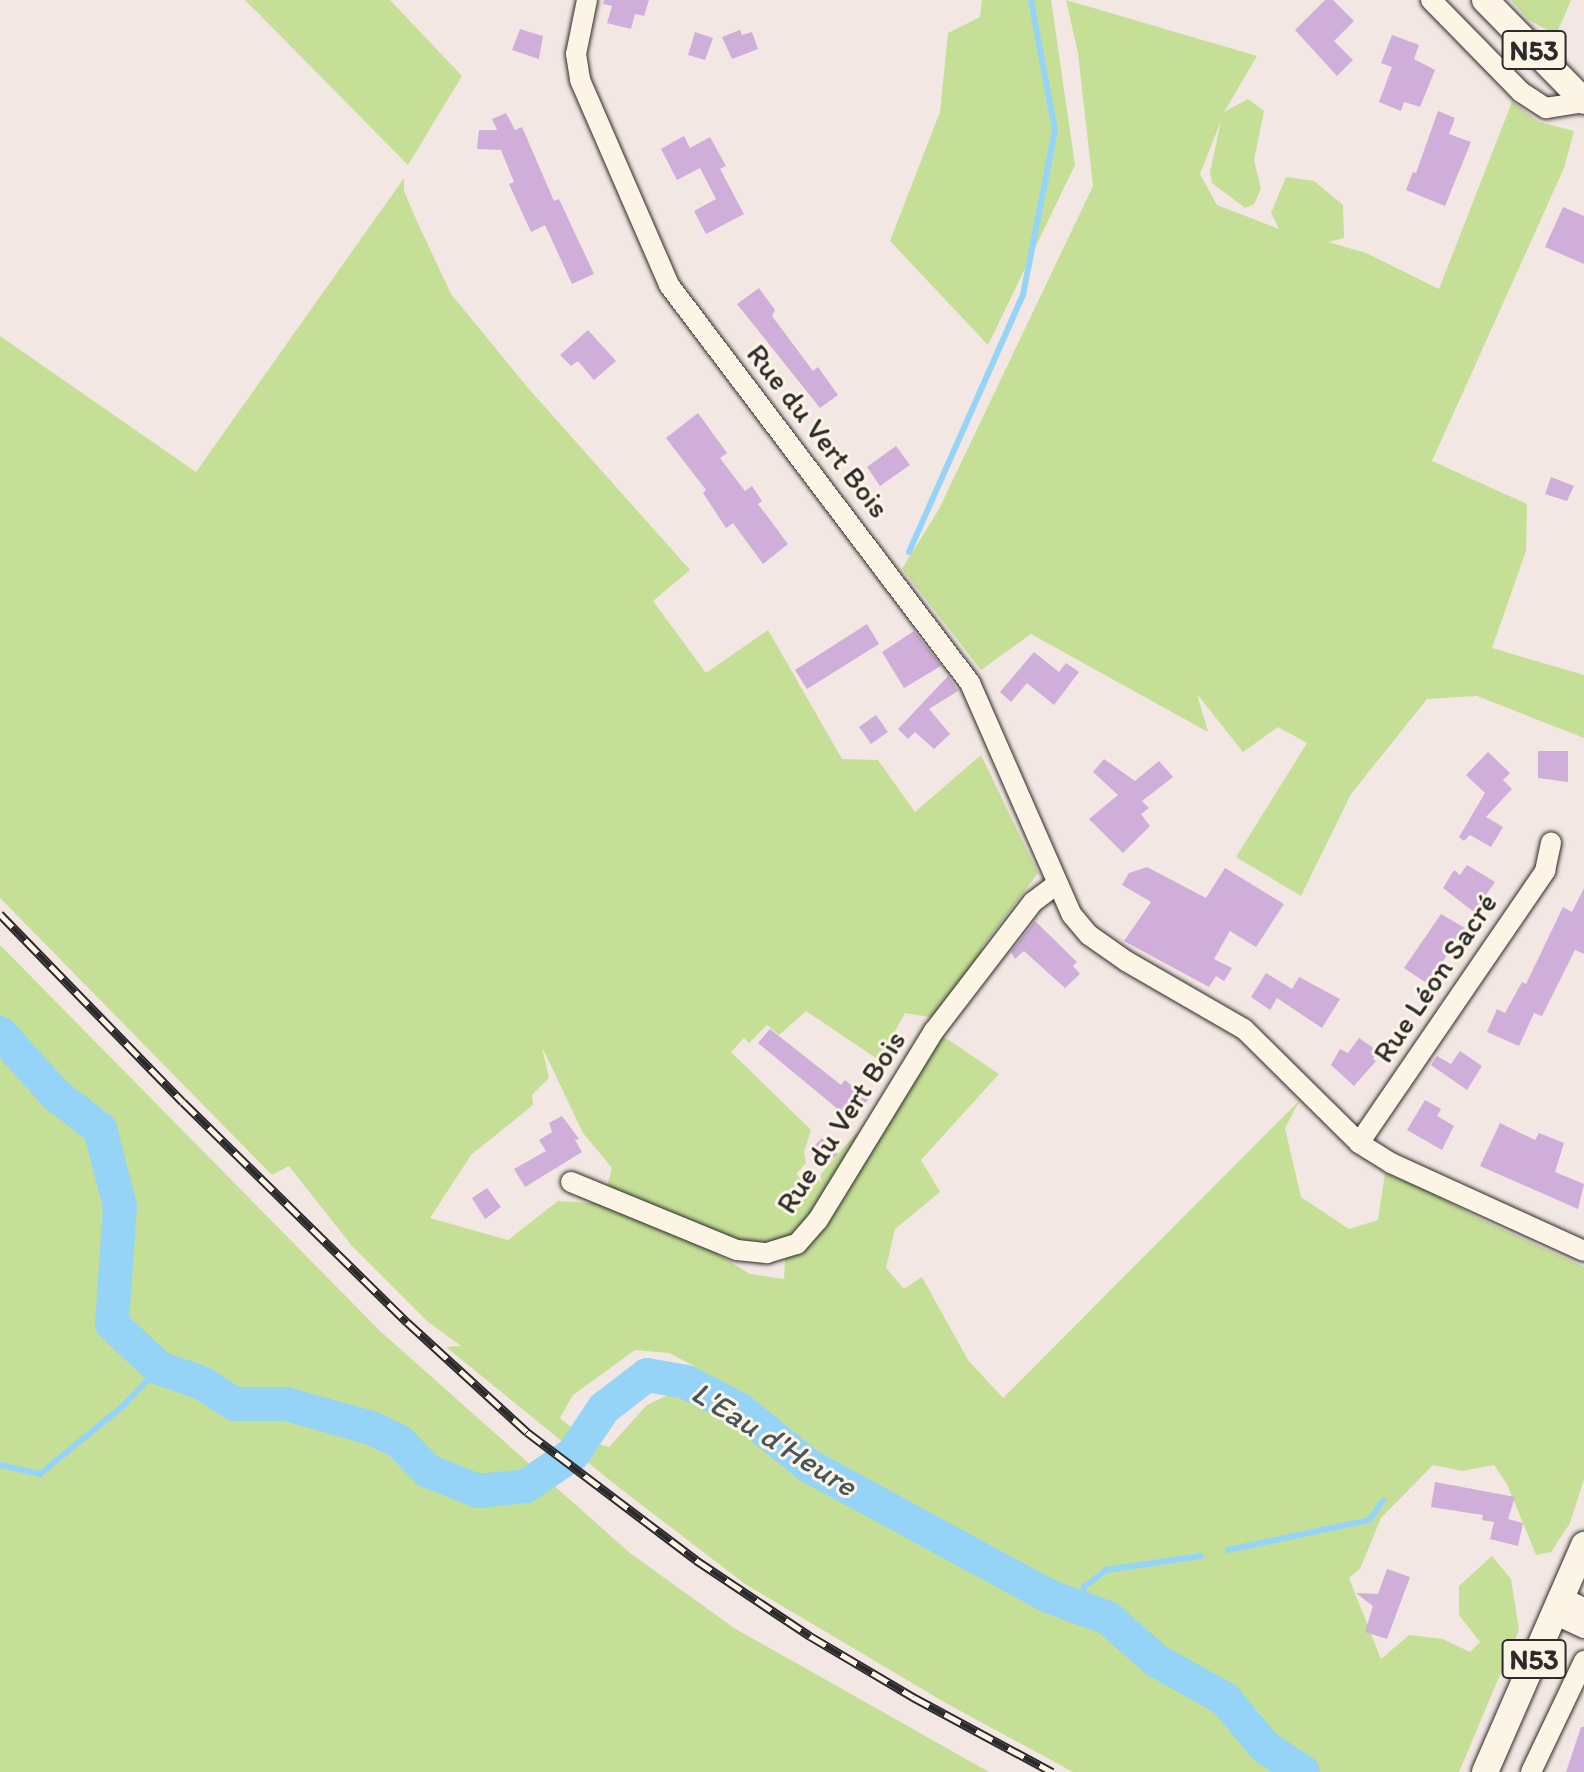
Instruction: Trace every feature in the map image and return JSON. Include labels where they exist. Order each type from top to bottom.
[{"type":"main road","name":"N53","points":[[1485,0],[1584,101]]},
{"type":"main road","name":"N53","points":[[1485,1772],[1566,1606],[1584,1545]]},
{"type":"street","name":"Rue du Vert Bois","points":[[587,0],[576,54],[580,80],[669,285],[970,683],[1072,915],[1089,935],[1244,1029],[1359,1143],[1391,1163],[1584,1251]]},
{"type":"street","points":[[1431,0],[1521,92],[1546,108],[1584,101]]},
{"type":"street","name":"Rue Léon Sacré","points":[[1359,1143],[1545,871],[1551,843]]},
{"type":"street","name":"Rue du Vert Bois","points":[[571,1182],[623,1200],[737,1250],[767,1253],[797,1244],[818,1220],[934,1031],[1033,902],[1057,884]]},
{"type":"street","points":[[1566,1606],[1584,1628]]},
{"type":"street","points":[[1531,1772],[1584,1661]]},
{"type":"green space","points":[[245,0],[390,0],[462,76],[408,165]]},
{"type":"green space","points":[[982,0],[1051,0],[1075,165],[988,345],[890,241],[940,112],[948,33],[980,17]]},
{"type":"green space","points":[[1066,0],[1257,56],[1224,112],[1248,99],[1264,111],[1254,160],[1261,189],[1254,204],[1245,208],[1212,183],[1210,172],[1221,121],[1200,174],[1217,205],[1279,229],[1271,213],[1286,177],[1314,181],[1343,205],[1344,238],[1328,242],[1366,253],[1439,289],[1512,102],[1539,122],[1574,131],[1564,168],[1432,461],[1527,504],[1526,551],[1492,648],[1584,675],[1584,738],[1477,696],[1427,699],[1351,794],[1301,896],[1236,857],[1307,743],[1278,727],[1243,752],[1197,694],[1208,732],[1031,634],[981,670],[902,569],[939,509],[1093,186],[1078,53]]},
{"type":"green space","points":[[1511,0],[1571,0],[1556,35],[1529,20]]},
{"type":"green space","points":[[404,178],[404,191],[451,294],[528,388],[690,570],[653,601],[706,673],[768,630],[842,759],[878,760],[915,812],[981,755],[1038,873],[982,947],[981,958],[941,1019],[905,1013],[879,1060],[806,1011],[779,1035],[767,1025],[749,1043],[744,1038],[731,1052],[811,1130],[804,1152],[806,1163],[796,1174],[804,1181],[815,1173],[821,1183],[821,1174],[857,1132],[858,1145],[940,1034],[999,1074],[921,1160],[940,1192],[895,1229],[886,1268],[904,1289],[922,1277],[968,1360],[1003,1398],[1300,1100],[1285,1128],[1301,1197],[1349,1229],[1378,1220],[1385,1173],[1427,1190],[1478,1218],[1584,1267],[1584,1479],[1570,1523],[1551,1552],[1536,1555],[1507,1484],[1494,1465],[1462,1471],[1433,1465],[1381,1518],[1360,1569],[1349,1578],[1381,1659],[1409,1635],[1443,1639],[1470,1652],[1480,1642],[1459,1615],[1459,1586],[1492,1556],[1511,1579],[1519,1630],[1459,1772],[1073,1772],[944,1702],[745,1584],[617,1486],[446,1347],[461,1346],[427,1321],[352,1246],[289,1166],[272,1175],[0,898],[0,336],[196,472]],"holes":[[[542,1047],[583,1133],[612,1168],[607,1187],[764,1263],[785,1257],[784,1279],[750,1274],[696,1241],[608,1204],[558,1201],[508,1240],[430,1218],[471,1155],[533,1105],[532,1095],[549,1078]],[[635,1350],[669,1353],[694,1366],[683,1388],[647,1405],[609,1447],[587,1441],[560,1418],[573,1395]]]},
{"type":"green space","points":[[0,945],[380,1331],[630,1553],[734,1628],[989,1772],[0,1772]]},
{"type":"building","points":[[604,0],[649,0],[644,16],[635,14],[631,29],[607,23],[612,6],[603,4]]},
{"type":"building","points":[[1325,0],[1333,0],[1354,21],[1334,41],[1353,60],[1337,76],[1295,30]]},
{"type":"building","points":[[520,29],[543,36],[539,59],[512,50]]},
{"type":"building","points":[[740,30],[742,35],[752,32],[758,49],[732,59],[722,37]]},
{"type":"building","points":[[695,32],[713,38],[705,60],[688,55]]},
{"type":"building","points":[[1392,35],[1419,45],[1414,59],[1435,70],[1420,107],[1404,102],[1401,111],[1379,102],[1392,67],[1381,63]]},
{"type":"building","points":[[1438,111],[1455,118],[1449,134],[1471,142],[1445,206],[1406,190],[1413,172],[1416,173]]},
{"type":"building","points":[[506,113],[515,130],[522,127],[554,201],[559,199],[594,274],[572,284],[545,225],[531,232],[509,184],[514,182],[501,150],[477,149],[479,130],[497,130],[492,119]]},
{"type":"building","points":[[684,136],[690,148],[710,137],[726,166],[720,169],[744,214],[706,234],[694,211],[716,199],[700,168],[677,180],[661,149]]},
{"type":"building","points":[[1563,207],[1584,216],[1584,264],[1545,247]]},
{"type":"building","points":[[759,288],[775,310],[772,316],[813,371],[818,367],[838,395],[820,408],[737,304]]},
{"type":"building","points":[[588,330],[616,361],[594,380],[578,361],[571,366],[560,355]]},
{"type":"building","points":[[698,413],[727,453],[720,458],[745,491],[752,486],[762,501],[758,504],[788,544],[763,564],[733,523],[726,528],[703,493],[706,490],[666,438]]},
{"type":"building","points":[[896,446],[910,465],[880,486],[867,467]]},
{"type":"building","points":[[1551,477],[1574,486],[1567,501],[1545,494]]},
{"type":"building","points":[[867,624],[879,644],[807,689],[795,670]]},
{"type":"building","points":[[914,631],[941,666],[904,688],[882,652]]},
{"type":"building","points":[[1034,652],[1059,672],[1066,663],[1079,672],[1054,705],[1027,683],[1011,702],[1000,692]]},
{"type":"building","points":[[948,676],[958,691],[929,709],[950,734],[934,749],[915,732],[908,739],[898,729]]},
{"type":"building","points":[[876,715],[888,732],[871,744],[859,727]]},
{"type":"building","points":[[1538,751],[1568,751],[1568,782],[1538,778]]},
{"type":"building","points":[[1488,752],[1510,773],[1503,780],[1512,789],[1486,817],[1503,827],[1491,847],[1470,835],[1464,841],[1459,837],[1485,793],[1466,775]]},
{"type":"building","points":[[1104,759],[1135,781],[1159,761],[1173,777],[1142,801],[1149,808],[1141,814],[1150,826],[1123,853],[1089,819],[1118,795],[1093,772]]},
{"type":"building","points":[[1467,865],[1495,882],[1474,912],[1443,888],[1454,870],[1460,875]]},
{"type":"building","points":[[1147,867],[1206,898],[1225,868],[1284,904],[1256,947],[1230,931],[1214,959],[1232,968],[1224,981],[1216,976],[1209,987],[1124,941],[1151,902],[1122,885],[1129,873]]},
{"type":"building","points":[[1584,888],[1584,954],[1575,950],[1542,1016],[1534,1013],[1519,1046],[1487,1032],[1497,1009],[1505,1013],[1522,982],[1526,984],[1563,907],[1572,912]]},
{"type":"building","points":[[1441,914],[1465,928],[1428,984],[1404,968]]},
{"type":"building","points":[[1035,921],[1077,962],[1073,966],[1080,974],[1065,988],[1024,951],[1015,959],[1011,952]]},
{"type":"building","points":[[1266,973],[1292,989],[1299,977],[1340,999],[1322,1028],[1277,998],[1270,1010],[1251,997]]},
{"type":"building","points":[[770,1029],[841,1085],[845,1080],[868,1100],[851,1120],[758,1043]]},
{"type":"building","points":[[1359,1038],[1378,1051],[1373,1059],[1376,1061],[1354,1086],[1331,1065],[1340,1049],[1348,1053]]},
{"type":"building","points":[[1460,1051],[1482,1066],[1467,1090],[1431,1065],[1437,1056],[1451,1064]]},
{"type":"building","points":[[1425,1100],[1441,1109],[1437,1116],[1454,1126],[1442,1150],[1407,1130]]},
{"type":"building","points":[[562,1116],[579,1139],[575,1140],[582,1152],[525,1187],[514,1169],[546,1151],[539,1140],[552,1132],[549,1123]]},
{"type":"building","points":[[1500,1123],[1535,1140],[1539,1133],[1564,1143],[1555,1172],[1584,1184],[1578,1209],[1480,1166]]},
{"type":"building","points":[[822,1138],[838,1154],[824,1167],[809,1151]]},
{"type":"building","points":[[487,1188],[501,1207],[485,1219],[472,1198]]},
{"type":"building","points":[[1435,1482],[1515,1497],[1508,1519],[1523,1523],[1518,1546],[1490,1539],[1494,1522],[1482,1520],[1483,1515],[1431,1507]]},
{"type":"building","points":[[1387,1569],[1410,1577],[1387,1639],[1365,1632],[1373,1606],[1356,1593],[1378,1594]]},
{"type":"building","points":[[1581,1727],[1584,1727],[1584,1772],[1566,1772]]},
{"type":"waterway","points":[[909,552],[1023,295],[1055,131],[1031,0]]},
{"type":"waterway","name":"L'Eau d'Heure","points":[[0,1033],[56,1095],[100,1129],[120,1206],[112,1324],[159,1368],[202,1383],[234,1404],[286,1404],[371,1428],[399,1441],[428,1471],[478,1491],[526,1486],[573,1454],[604,1408],[647,1375],[686,1382],[739,1409],[809,1466],[1048,1596],[1108,1618],[1157,1661],[1225,1699],[1265,1747],[1303,1772]]},
{"type":"waterway","points":[[0,1465],[40,1474],[124,1405],[159,1368]]},
{"type":"waterway","points":[[1228,1550],[1369,1520],[1383,1501]]},
{"type":"waterway","points":[[1079,1607],[1084,1587],[1106,1570],[1201,1556]]},
{"type":"railway","points":[[0,914],[183,1102],[407,1322],[527,1432],[696,1560],[810,1636],[913,1697],[1052,1772]]}]
